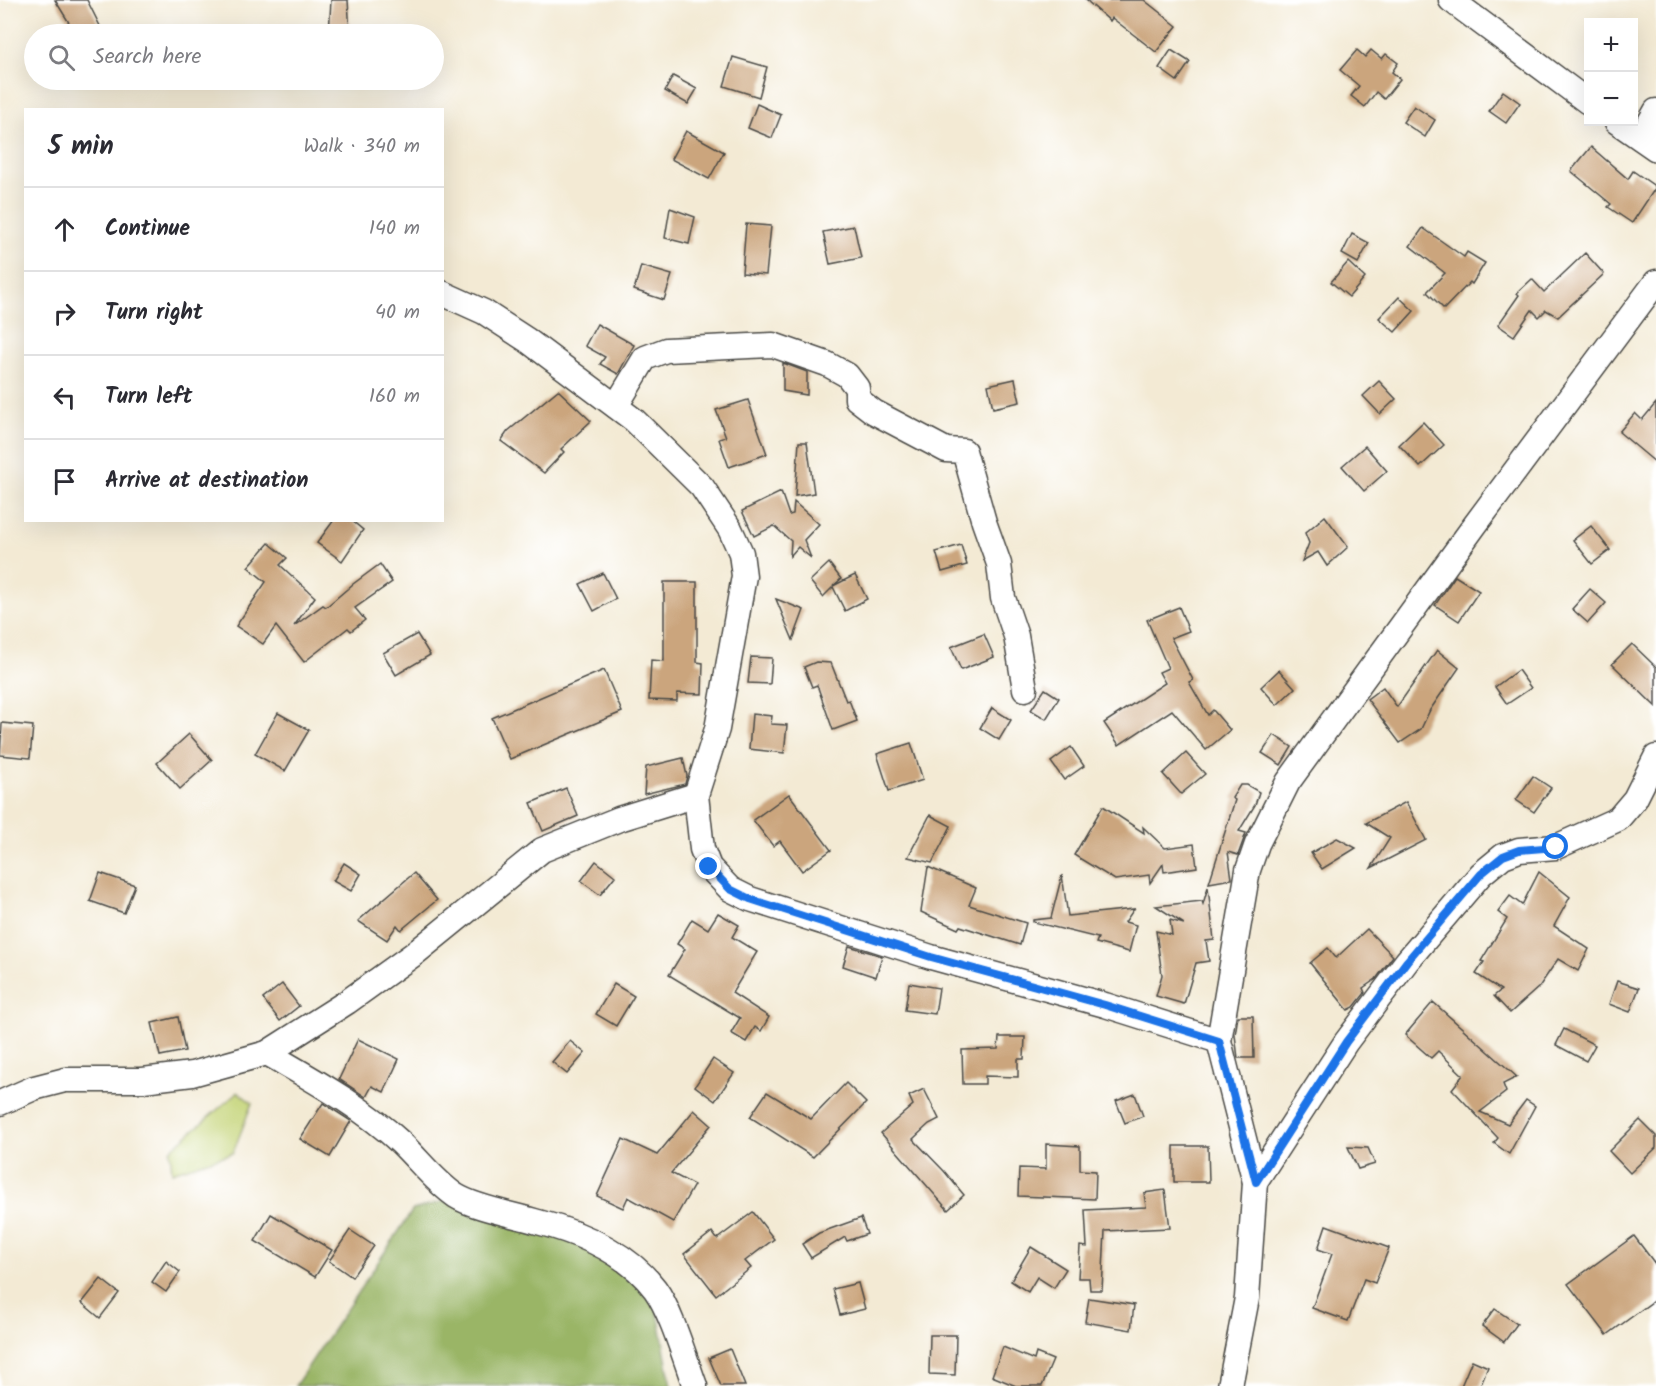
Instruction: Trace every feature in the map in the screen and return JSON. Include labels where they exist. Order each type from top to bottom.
[{"type":"street","points":[[1451,0],[1584,99]]},
{"type":"street","points":[[1623,126],[1648,143],[1656,111]]},
{"type":"street","points":[[1230,1386],[1247,1298],[1256,1182],[1219,1041],[1248,870],[1257,844],[1288,782],[1656,282]]},
{"type":"street","points":[[444,294],[484,312],[519,334],[641,426],[702,487],[730,529],[741,553],[744,576],[717,729],[696,795],[702,849],[709,867],[730,889],[750,899],[931,957],[1105,1005],[1219,1041]]},
{"type":"street","points":[[616,406],[645,358],[666,350],[773,345],[827,364],[847,375],[857,388],[857,399],[874,412],[946,450],[964,451],[984,522],[999,564],[1003,598],[1016,636],[1025,689]]},
{"type":"street","points":[[1256,1182],[1346,1042],[1407,961],[1481,874],[1503,856],[1519,850],[1556,847],[1618,819],[1635,799],[1656,757]]},
{"type":"street","points":[[0,1103],[34,1088],[65,1080],[143,1080],[192,1074],[267,1053],[347,1002],[414,954],[542,850],[619,819],[696,795]]},
{"type":"street","points":[[267,1053],[357,1108],[399,1142],[438,1182],[458,1197],[478,1205],[572,1231],[611,1251],[638,1272],[655,1290],[666,1310],[695,1386]]},
{"type":"green space","points":[[238,1092],[252,1103],[233,1153],[172,1172],[170,1150]]},
{"type":"green space","points":[[448,1200],[575,1236],[654,1290],[671,1386],[295,1386],[413,1210]]},
{"type":"building","points":[[55,0],[87,0],[99,24],[70,24]]},
{"type":"building","points":[[331,0],[348,0],[349,24],[330,24]]},
{"type":"building","points":[[1086,0],[1144,0],[1177,26],[1156,52],[1112,18],[1110,21]]},
{"type":"building","points":[[1171,50],[1190,62],[1177,81],[1159,68]]},
{"type":"building","points":[[1357,50],[1365,57],[1371,50],[1382,59],[1386,54],[1398,63],[1392,72],[1400,79],[1384,99],[1376,92],[1365,107],[1351,96],[1359,86],[1340,70]]},
{"type":"building","points":[[733,57],[767,67],[759,97],[724,86]]},
{"type":"building","points":[[673,76],[697,89],[688,104],[665,91]]},
{"type":"building","points":[[1503,91],[1520,103],[1506,123],[1489,111]]},
{"type":"building","points":[[757,104],[781,115],[772,138],[748,128]]},
{"type":"building","points":[[1414,106],[1435,120],[1425,137],[1403,122]]},
{"type":"building","points":[[686,131],[724,152],[709,179],[671,159]]},
{"type":"building","points":[[1591,147],[1628,179],[1633,171],[1656,187],[1632,223],[1608,207],[1611,204],[1571,171]]},
{"type":"building","points":[[670,208],[695,217],[689,244],[665,238]]},
{"type":"building","points":[[746,224],[771,226],[766,275],[742,273]]},
{"type":"building","points":[[854,226],[861,258],[830,264],[823,232]]},
{"type":"building","points":[[1423,228],[1464,257],[1467,252],[1485,263],[1472,284],[1470,282],[1444,309],[1427,292],[1445,273],[1410,246]]},
{"type":"building","points":[[1352,234],[1369,243],[1358,263],[1342,254]]},
{"type":"building","points":[[1585,253],[1604,274],[1558,317],[1546,310],[1539,317],[1532,310],[1514,336],[1498,325],[1519,295],[1517,293],[1532,279],[1544,292]]},
{"type":"building","points":[[1348,262],[1365,278],[1349,297],[1331,282]]},
{"type":"building","points":[[641,266],[672,275],[664,300],[634,290]]},
{"type":"building","points":[[1399,297],[1414,311],[1395,332],[1379,318]]},
{"type":"building","points":[[597,324],[634,345],[618,374],[600,364],[605,357],[585,346]]},
{"type":"building","points":[[783,363],[807,372],[807,395],[783,391]]},
{"type":"building","points":[[1015,379],[1020,402],[993,408],[988,385]]},
{"type":"building","points":[[1379,381],[1396,399],[1380,414],[1363,396]]},
{"type":"building","points":[[558,390],[591,421],[561,449],[564,452],[544,473],[501,441],[508,431]]},
{"type":"building","points":[[748,400],[767,454],[729,467],[719,439],[726,437],[716,410]]},
{"type":"building","points":[[1656,403],[1656,463],[1619,432],[1635,413],[1642,420]]},
{"type":"building","points":[[1423,422],[1444,445],[1420,467],[1399,445]]},
{"type":"building","points":[[799,442],[807,442],[814,493],[795,496]]},
{"type":"building","points":[[1365,446],[1387,471],[1364,491],[1342,466]]},
{"type":"building","points":[[781,492],[789,515],[793,514],[794,502],[819,524],[804,540],[811,558],[798,547],[790,556],[791,541],[774,526],[754,536],[742,511]]},
{"type":"building","points":[[1325,516],[1348,547],[1327,566],[1318,552],[1302,561],[1309,543],[1305,533]]},
{"type":"building","points":[[333,522],[353,522],[363,530],[342,561],[317,543]]},
{"type":"building","points":[[1591,526],[1610,550],[1592,564],[1573,540]]},
{"type":"building","points":[[269,543],[287,558],[280,565],[315,597],[294,626],[323,605],[326,607],[380,564],[392,582],[355,608],[365,620],[351,631],[348,628],[304,662],[276,626],[263,644],[236,626],[266,582],[248,567]]},
{"type":"building","points":[[961,545],[967,565],[942,572],[936,552]]},
{"type":"building","points":[[829,563],[841,579],[833,586],[855,575],[867,599],[845,611],[833,587],[823,597],[810,581]]},
{"type":"building","points":[[603,573],[616,599],[594,611],[580,584]]},
{"type":"building","points":[[1455,576],[1479,591],[1459,621],[1435,605]]},
{"type":"building","points":[[664,582],[697,582],[697,662],[703,663],[702,694],[677,693],[677,701],[649,700],[651,660],[664,661]]},
{"type":"building","points":[[1590,589],[1606,603],[1588,623],[1572,609]]},
{"type":"building","points":[[776,599],[804,610],[793,640]]},
{"type":"building","points":[[1179,607],[1189,631],[1171,638],[1193,680],[1189,682],[1208,715],[1213,710],[1230,730],[1206,750],[1172,710],[1119,745],[1104,723],[1165,683],[1159,672],[1168,668],[1147,620]]},
{"type":"building","points":[[417,634],[430,655],[396,675],[383,653]]},
{"type":"building","points":[[984,634],[994,657],[961,670],[951,647]]},
{"type":"building","points":[[1632,644],[1656,667],[1656,707],[1612,664]]},
{"type":"building","points":[[1437,650],[1459,668],[1430,710],[1421,729],[1400,743],[1367,699],[1383,687],[1397,707]]},
{"type":"building","points":[[751,657],[772,658],[770,684],[748,683]]},
{"type":"building","points":[[816,662],[831,663],[846,701],[849,700],[857,721],[833,730],[817,685],[812,687],[804,667]]},
{"type":"building","points":[[604,670],[622,712],[510,759],[492,718]]},
{"type":"building","points":[[1279,670],[1295,688],[1277,705],[1261,687]]},
{"type":"building","points":[[1518,670],[1531,688],[1507,704],[1495,687]]},
{"type":"building","points":[[1045,689],[1059,698],[1046,719],[1031,710]]},
{"type":"building","points":[[992,708],[1011,720],[999,740],[980,728]]},
{"type":"building","points":[[278,713],[309,730],[285,771],[255,754]]},
{"type":"building","points":[[752,714],[772,716],[771,724],[787,725],[784,753],[749,749]]},
{"type":"building","points":[[2,723],[33,726],[30,758],[0,755]]},
{"type":"building","points":[[189,734],[212,760],[180,789],[157,763]]},
{"type":"building","points":[[1274,735],[1292,747],[1281,765],[1262,753]]},
{"type":"building","points":[[911,743],[923,780],[889,791],[877,754]]},
{"type":"building","points":[[1071,747],[1084,766],[1064,780],[1051,762]]},
{"type":"building","points":[[1186,753],[1205,774],[1181,794],[1163,774]]},
{"type":"building","points":[[683,758],[687,776],[685,784],[644,794],[646,767]]},
{"type":"building","points":[[1533,776],[1551,788],[1534,812],[1516,800]]},
{"type":"building","points":[[1240,785],[1247,785],[1259,792],[1255,805],[1239,831],[1246,833],[1238,855],[1228,852],[1232,879],[1209,883],[1235,800],[1232,798]]},
{"type":"building","points":[[566,788],[578,816],[543,831],[531,803]]},
{"type":"building","points":[[789,794],[831,850],[802,871],[780,841],[773,846],[753,820]]},
{"type":"building","points":[[1406,802],[1426,840],[1371,868],[1390,838],[1366,823]]},
{"type":"building","points":[[1103,806],[1144,833],[1143,827],[1165,848],[1194,844],[1197,867],[1164,872],[1163,864],[1150,883],[1149,875],[1115,880],[1074,855]]},
{"type":"building","points":[[930,815],[951,826],[932,863],[908,857]]},
{"type":"building","points":[[1337,838],[1356,848],[1322,869],[1311,853]]},
{"type":"building","points":[[596,861],[615,876],[600,895],[581,881]]},
{"type":"building","points":[[344,863],[361,874],[351,891],[333,881]]},
{"type":"building","points":[[928,867],[976,888],[969,905],[1026,923],[1020,945],[960,926],[958,929],[921,912]]},
{"type":"building","points":[[1539,872],[1570,897],[1554,926],[1589,949],[1578,971],[1558,959],[1539,987],[1510,1013],[1494,996],[1501,990],[1476,974],[1484,962],[1481,961],[1507,919],[1498,912],[1510,896],[1522,905]]},
{"type":"building","points":[[100,873],[135,885],[124,913],[90,901]]},
{"type":"building","points":[[414,873],[437,900],[401,930],[397,925],[387,940],[358,921]]},
{"type":"building","points":[[1062,875],[1068,916],[1134,909],[1125,922],[1136,925],[1129,952],[1096,943],[1098,938],[1033,922],[1033,920],[1051,918]]},
{"type":"building","points":[[1208,887],[1214,940],[1206,941],[1209,961],[1196,963],[1184,1004],[1156,996],[1162,975],[1156,931],[1172,935],[1170,920],[1184,924],[1156,906],[1202,901],[1203,904]]},
{"type":"building","points":[[718,913],[739,925],[732,937],[757,952],[732,993],[769,1017],[761,1031],[755,1027],[746,1042],[731,1033],[740,1018],[669,975],[685,949],[677,944],[692,919],[708,929]]},
{"type":"building","points":[[1367,929],[1393,956],[1376,979],[1363,988],[1365,993],[1354,1007],[1348,1010],[1310,963],[1328,948],[1336,958]]},
{"type":"building","points":[[849,946],[882,956],[876,977],[843,966]]},
{"type":"building","points":[[1617,981],[1639,988],[1630,1012],[1609,1004]]},
{"type":"building","points":[[909,983],[939,988],[935,1014],[905,1010]]},
{"type":"building","points":[[282,984],[299,1006],[280,1021],[263,999]]},
{"type":"building","points":[[614,984],[634,996],[616,1026],[596,1014]]},
{"type":"building","points":[[1433,1002],[1517,1077],[1503,1084],[1506,1092],[1480,1112],[1508,1124],[1526,1100],[1535,1106],[1509,1154],[1494,1143],[1498,1138],[1452,1089],[1463,1075],[1438,1051],[1431,1058],[1405,1035]]},
{"type":"building","points":[[1238,1016],[1253,1016],[1254,1058],[1238,1058],[1235,1035]]},
{"type":"building","points":[[178,1017],[185,1051],[160,1056],[152,1023]]},
{"type":"building","points":[[1564,1029],[1595,1045],[1586,1061],[1556,1045]]},
{"type":"building","points":[[999,1037],[1025,1037],[1024,1059],[1018,1059],[1018,1077],[985,1076],[985,1084],[963,1084],[962,1050],[998,1049]]},
{"type":"building","points":[[358,1039],[399,1059],[384,1092],[372,1086],[366,1097],[339,1079]]},
{"type":"building","points":[[570,1041],[585,1053],[567,1074],[552,1062]]},
{"type":"building","points":[[713,1059],[734,1073],[715,1101],[695,1086]]},
{"type":"building","points":[[846,1083],[866,1103],[813,1157],[750,1117],[767,1092],[811,1119]]},
{"type":"building","points":[[924,1089],[939,1119],[929,1124],[913,1139],[964,1195],[948,1210],[881,1133],[913,1105],[909,1096]]},
{"type":"building","points":[[1135,1094],[1143,1116],[1125,1123],[1116,1101]]},
{"type":"building","points":[[323,1103],[351,1121],[330,1157],[300,1139]]},
{"type":"building","points":[[694,1110],[711,1125],[671,1173],[694,1185],[673,1222],[628,1197],[623,1208],[597,1196],[623,1139],[657,1155]]},
{"type":"building","points":[[1640,1120],[1656,1136],[1656,1148],[1630,1173],[1609,1151]]},
{"type":"building","points":[[1046,1144],[1080,1146],[1080,1170],[1096,1171],[1095,1199],[1018,1196],[1019,1168],[1046,1169]]},
{"type":"building","points":[[1174,1146],[1208,1146],[1209,1182],[1174,1182]]},
{"type":"building","points":[[1348,1147],[1368,1148],[1375,1164],[1358,1169]]},
{"type":"building","points":[[1165,1190],[1170,1228],[1105,1231],[1102,1290],[1090,1290],[1089,1278],[1078,1278],[1080,1246],[1087,1247],[1085,1210],[1146,1207],[1144,1193]]},
{"type":"building","points":[[753,1212],[774,1239],[745,1261],[751,1268],[716,1295],[684,1254],[712,1232],[717,1239]]},
{"type":"building","points":[[271,1214],[332,1250],[315,1277],[255,1241]]},
{"type":"building","points":[[861,1218],[867,1234],[847,1241],[845,1237],[811,1258],[802,1244],[819,1233]]},
{"type":"building","points":[[1326,1225],[1389,1248],[1375,1283],[1364,1279],[1348,1321],[1312,1308],[1332,1254],[1318,1249]]},
{"type":"building","points":[[350,1230],[374,1246],[352,1277],[329,1261]]},
{"type":"building","points":[[1634,1236],[1656,1265],[1656,1299],[1607,1335],[1568,1284]]},
{"type":"building","points":[[1031,1247],[1066,1269],[1054,1288],[1037,1277],[1028,1292],[1011,1281]]},
{"type":"building","points":[[166,1261],[180,1272],[166,1292],[152,1282]]},
{"type":"building","points":[[101,1279],[119,1293],[100,1318],[82,1303]]},
{"type":"building","points":[[858,1283],[865,1309],[840,1315],[833,1289]]},
{"type":"building","points":[[1089,1298],[1134,1305],[1131,1330],[1085,1322]]},
{"type":"building","points":[[1495,1309],[1517,1324],[1504,1342],[1482,1326]]},
{"type":"building","points":[[930,1335],[956,1335],[955,1375],[929,1374]]},
{"type":"building","points":[[1003,1347],[1034,1360],[1036,1353],[1053,1360],[1042,1386],[1016,1386],[992,1376]]},
{"type":"building","points":[[730,1349],[745,1386],[721,1386],[709,1358]]},
{"type":"building","points":[[1472,1360],[1488,1367],[1480,1386],[1461,1386]]},
{"type":"route","points":[[709,867],[730,889],[750,899],[931,957],[1105,1005],[1219,1041],[1256,1182],[1346,1042],[1407,961],[1481,874],[1503,856],[1519,850],[1556,847]]}]
